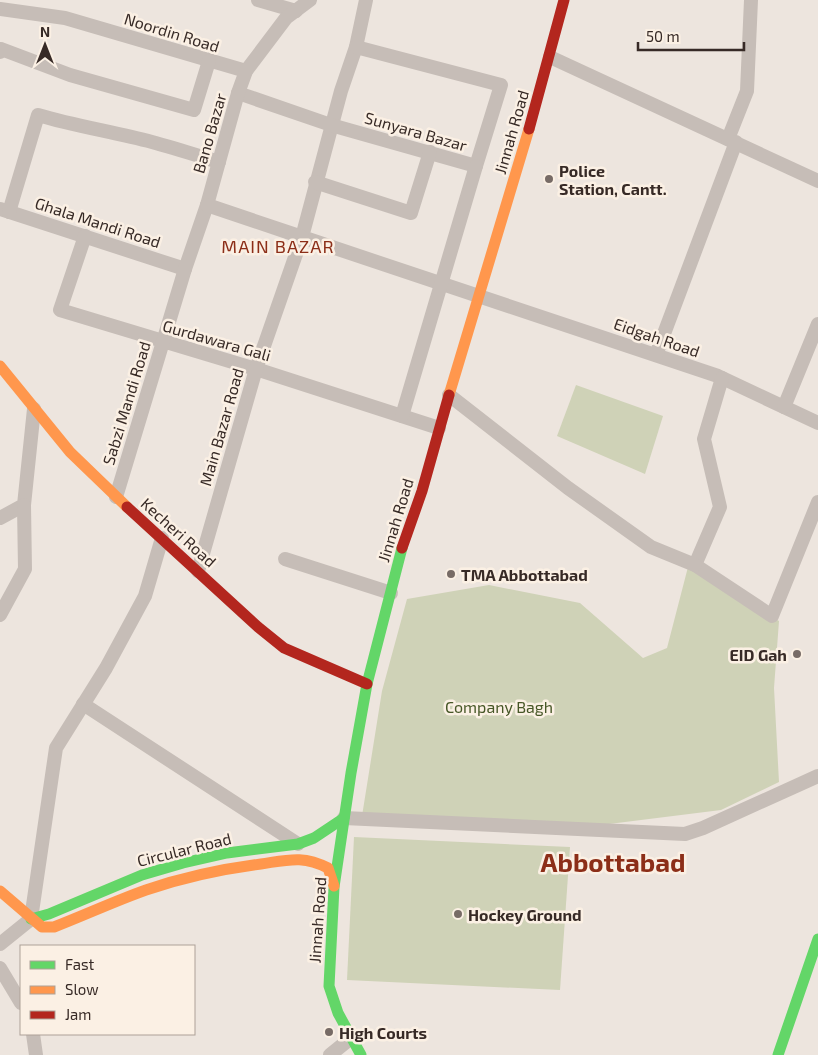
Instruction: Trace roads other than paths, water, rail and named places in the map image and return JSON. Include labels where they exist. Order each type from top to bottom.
[{"type":"main road","name":"Jinnah Road","points":[[361,1055],[338,1013],[329,986],[334,887],[367,684],[403,545],[422,491],[439,428],[480,296],[550,57],[564,0]]},
{"type":"main road","name":"Kecheri Road","points":[[0,366],[70,452],[116,497],[258,627],[284,648],[367,684]]},
{"type":"main road","name":"Circular Road","points":[[31,919],[49,914],[142,876],[183,863],[227,853],[298,844],[314,838],[344,818]]},
{"type":"main road","points":[[298,844],[312,848]]},
{"type":"main road","points":[[327,854],[338,863]]},
{"type":"main road","name":"Circular Road","points":[[0,891],[42,927],[54,927],[146,890],[229,868],[299,860],[316,861],[328,868],[334,887]]},
{"type":"main road","points":[[778,1055],[818,940]]},
{"type":"street","points":[[258,0],[296,11]]},
{"type":"street","name":"Bano Bazar","points":[[207,205],[246,71],[286,18],[310,0]]},
{"type":"street","name":"Main Bazar Road","points":[[198,571],[256,369],[302,238],[331,124],[356,48],[366,0]]},
{"type":"street","points":[[656,355],[732,141],[747,91],[751,0]]},
{"type":"street","name":"Noordin Road","points":[[0,10],[65,18],[246,71]]},
{"type":"street","name":"Sunyara Bazar","points":[[238,94],[331,124],[476,166],[501,85],[356,48]]},
{"type":"street","points":[[0,52],[1,49],[70,75],[194,110],[209,61]]},
{"type":"street","points":[[550,57],[818,181]]},
{"type":"street","points":[[5,210],[38,115],[63,123],[86,126],[153,142],[219,162]]},
{"type":"street","points":[[316,182],[411,214],[430,152]]},
{"type":"street","points":[[402,416],[476,166]]},
{"type":"street","points":[[207,205],[441,285],[480,296]]},
{"type":"street","name":"Sabzi Mandi Road","points":[[116,497],[185,269],[207,205]]},
{"type":"street","name":"Ghala Mandi Road","points":[[5,210],[185,269]]},
{"type":"street","name":"Gurdawara Gali","points":[[85,236],[60,310],[256,369],[439,428]]},
{"type":"street","name":"Eidgah Road","points":[[480,296],[722,378],[818,423]]},
{"type":"street","points":[[784,407],[818,324]]},
{"type":"street","points":[[695,565],[720,507],[704,439],[722,378]]},
{"type":"street","points":[[449,395],[568,488],[651,547],[695,565],[772,616],[818,502]]},
{"type":"street","points":[[0,615],[25,569],[24,505],[34,409]]},
{"type":"street","points":[[0,518],[24,505]]},
{"type":"street","points":[[0,944],[31,919],[56,748],[106,668],[145,596],[162,538]]},
{"type":"street","points":[[285,559],[390,593]]},
{"type":"street","points":[[83,704],[298,844]]},
{"type":"street","points":[[344,818],[685,834],[703,828],[818,776]]},
{"type":"street","points":[[0,968],[20,1002]]},
{"type":"street","points":[[32,1035],[36,1055]]},
{"type":"street","points":[[330,1055],[351,1038]]},
{"type":"place","name":"Police Station, Cantt.","points":[[549,179]]},
{"type":"place","name":"TMA Abbottabad","points":[[451,574]]},
{"type":"place","name":"EID Gah","points":[[797,654]]},
{"type":"place","name":"Hockey Ground","points":[[458,914]]},
{"type":"place","name":"High Courts","points":[[329,1032]]},
{"type":"district","name":"MAIN BAZAR","points":[[278,246]]},
{"type":"district","name":"Abbottabad","points":[[613,861]]},
{"type":"park label","name":"Company Bagh","points":[[499,706]]}]
